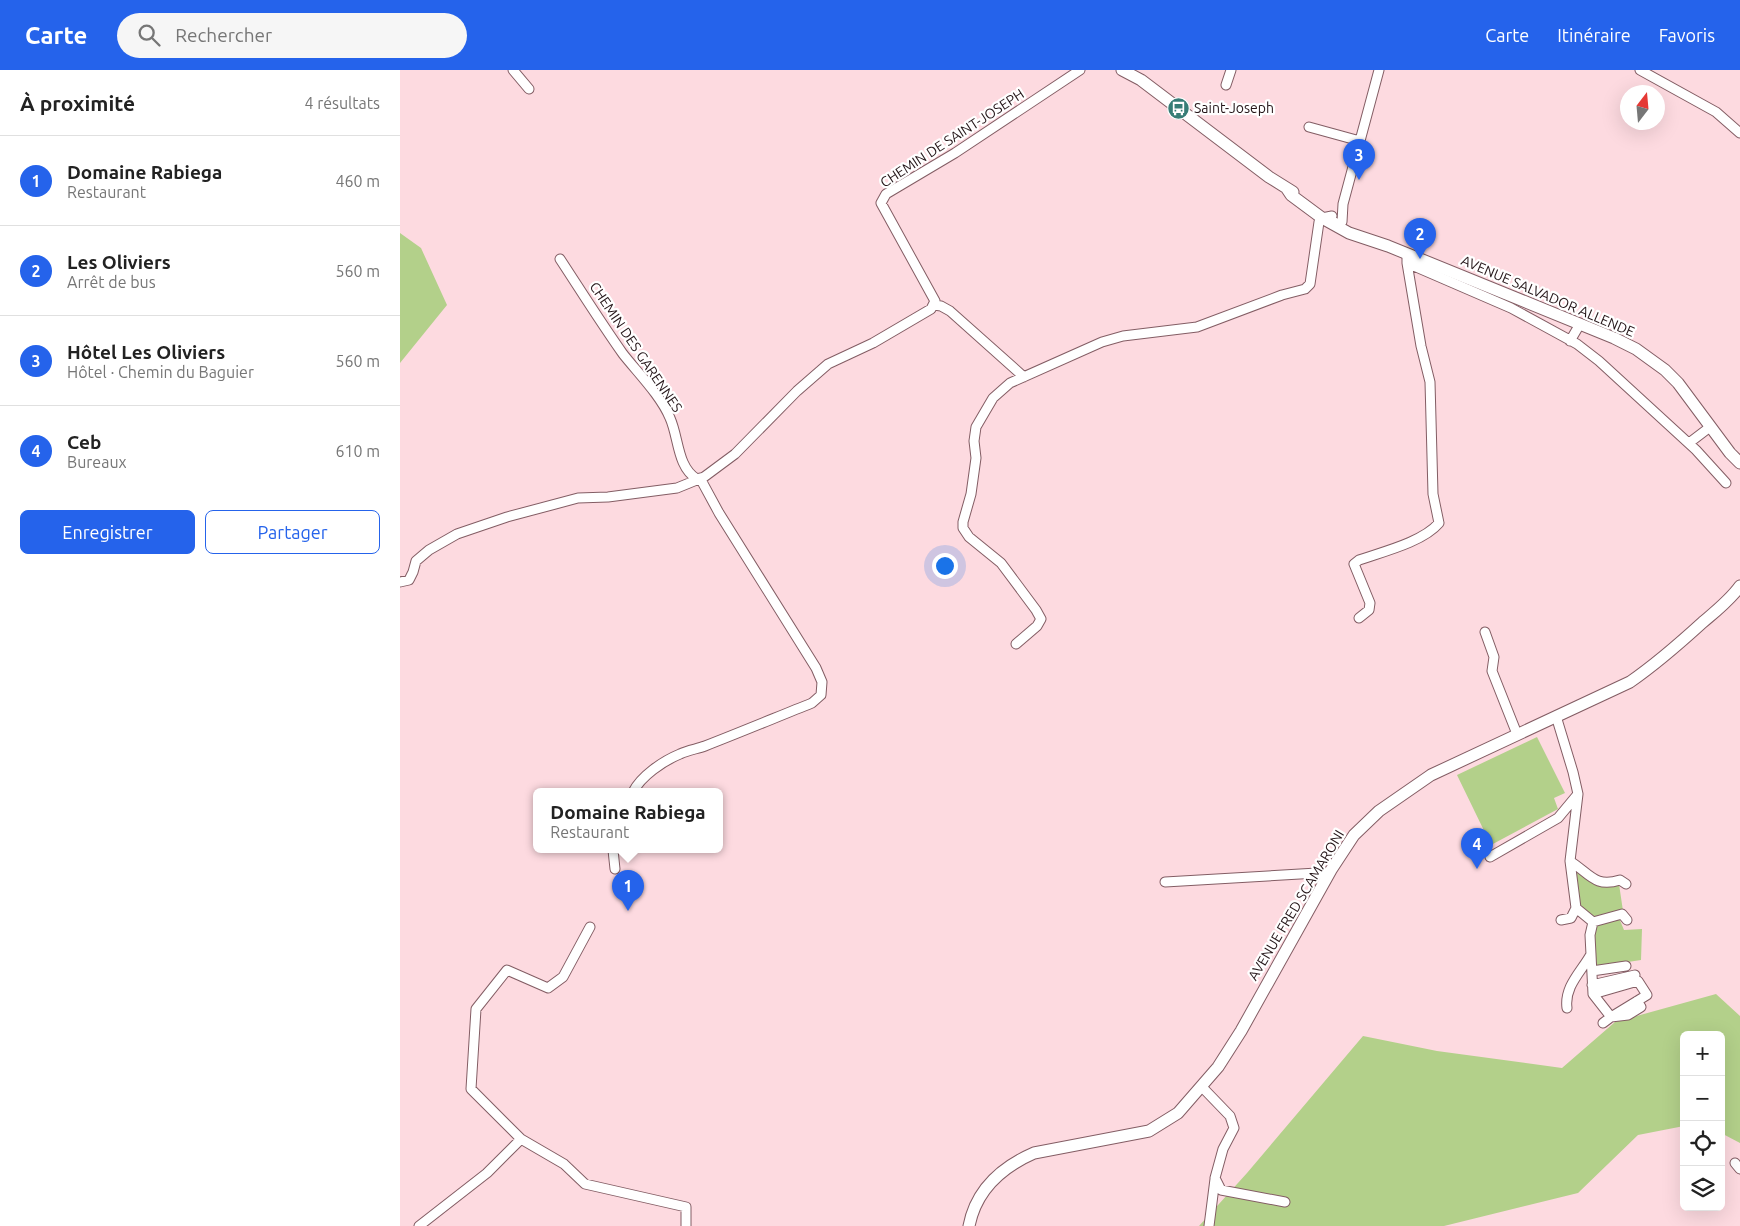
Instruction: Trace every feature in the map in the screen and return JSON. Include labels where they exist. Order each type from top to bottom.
[{"type":"main road","name":"AVENUE SALVADOR ALLENDE","points":[[1122,70],[1141,80]]},
{"type":"main road","name":"AVENUE SALVADOR ALLENDE","points":[[1131,70],[1141,80],[1330,219]]},
{"type":"main road","name":"AVENUE SALVADOR ALLENDE","points":[[1287,189],[1291,195],[1330,219],[1388,246],[1407,259],[1580,324],[1636,349],[1666,370],[1740,463]]},
{"type":"main road","name":"AVENUE FRED SCAMARONI","points":[[969,1226],[979,1200],[989,1184],[1003,1170],[1017,1160],[1034,1153],[1149,1131],[1178,1113],[1218,1067],[1241,1031],[1328,876],[1354,835],[1378,812],[1431,775],[1630,682],[1656,664],[1678,645],[1720,608],[1740,586]]},
{"type":"street","points":[[513,70],[529,89]]},
{"type":"street","name":"CHEMIN DE SAINT-JOSEPH","points":[[934,305],[935,301],[882,203],[886,194],[955,153],[1080,70]]},
{"type":"street","points":[[1226,85],[1231,70]]},
{"type":"street","points":[[1016,644],[1037,626],[1041,619],[1001,563],[969,537],[963,528],[971,494],[976,458],[974,441],[976,427],[993,398],[1010,383],[1102,342],[1123,336],[1197,327],[1282,295],[1305,289],[1310,284],[1319,222],[1330,219],[1343,204],[1378,70]]},
{"type":"street","points":[[1640,70],[1716,112],[1740,134]]},
{"type":"street","points":[[1309,127],[1360,142]]},
{"type":"street","name":"CHEMIN DES GARENNES","points":[[560,259],[609,334],[652,390],[670,418],[679,451],[691,475],[699,479],[816,668],[822,682],[821,694],[812,703],[680,754],[661,764],[635,788]]},
{"type":"street","points":[[1407,259],[1511,308],[1570,340],[1599,361],[1689,443],[1726,483]]},
{"type":"street","points":[[1359,618],[1368,610],[1370,603],[1354,564],[1359,560],[1404,544],[1432,531],[1439,523],[1433,494],[1430,382],[1421,346],[1407,259]]},
{"type":"street","points":[[400,582],[409,580],[414,572],[416,561],[429,550],[457,534],[508,517],[578,498],[608,497],[677,488],[699,479],[735,454],[797,391],[828,364],[873,342],[931,309],[934,305],[941,306],[950,311],[1024,377]]},
{"type":"street","points":[[1570,340],[1580,324]]},
{"type":"street","points":[[1689,443],[1710,427]]},
{"type":"street","points":[[1484,632],[1494,657],[1492,671],[1517,734]]},
{"type":"street","points":[[1556,716],[1578,794],[1570,861],[1576,908],[1571,918],[1561,920]]},
{"type":"street","points":[[1490,857],[1558,818],[1578,794]]},
{"type":"street","points":[[614,854],[615,869]]},
{"type":"street","points":[[1570,861],[1585,870],[1591,878],[1609,884],[1620,880],[1626,884]]},
{"type":"street","points":[[1165,882],[1317,873],[1328,876]]},
{"type":"street","points":[[1576,908],[1594,922]]},
{"type":"street","points":[[1594,922],[1622,914],[1627,920]]},
{"type":"street","points":[[1594,922],[1590,934],[1593,989],[1611,1017]]},
{"type":"street","points":[[590,928],[562,977],[548,988],[506,970],[476,1009],[471,1089],[521,1139],[564,1164],[585,1184],[686,1207],[686,1226]]},
{"type":"street","points":[[1567,1008],[1566,1001],[1574,976],[1587,962],[1591,953]]},
{"type":"street","points":[[1592,971],[1626,966]]},
{"type":"street","points":[[1593,989],[1635,975]]},
{"type":"street","points":[[1593,989],[1638,981],[1647,995],[1603,1023]]},
{"type":"street","points":[[1202,1087],[1230,1116],[1234,1128],[1223,1149],[1215,1179],[1209,1226]]},
{"type":"street","points":[[420,1226],[488,1173],[521,1139]]},
{"type":"street","points":[[1215,1179],[1221,1190],[1285,1202]]},
{"type":"green space","points":[[400,233],[421,248],[447,305],[400,363]]},
{"type":"green space","points":[[1537,737],[1565,793],[1554,798],[1558,809],[1491,845],[1457,775]]},
{"type":"green space","points":[[1573,866],[1583,873],[1619,884],[1623,911],[1594,918],[1579,906]]},
{"type":"green space","points":[[1619,918],[1624,930],[1642,929],[1641,960],[1595,967],[1593,935],[1596,924]]},
{"type":"green space","points":[[1716,994],[1740,1016],[1740,1143],[1725,1135],[1725,1031],[1680,1031],[1680,1127],[1638,1135],[1578,1193],[1444,1226],[1199,1226],[1247,1173],[1363,1036],[1437,1051],[1562,1068],[1615,1022]]},
{"type":"place","name":"Saint-Joseph","points":[[1178,108]]},
{"type":"place","name":"Hôtel Les Oliviers","points":[[1359,180]]},
{"type":"place","name":"Les Oliviers","points":[[1420,259]]},
{"type":"place","name":"Ceb","points":[[1477,869]]},
{"type":"place","name":"Domaine Rabiega","points":[[628,911]]}]
